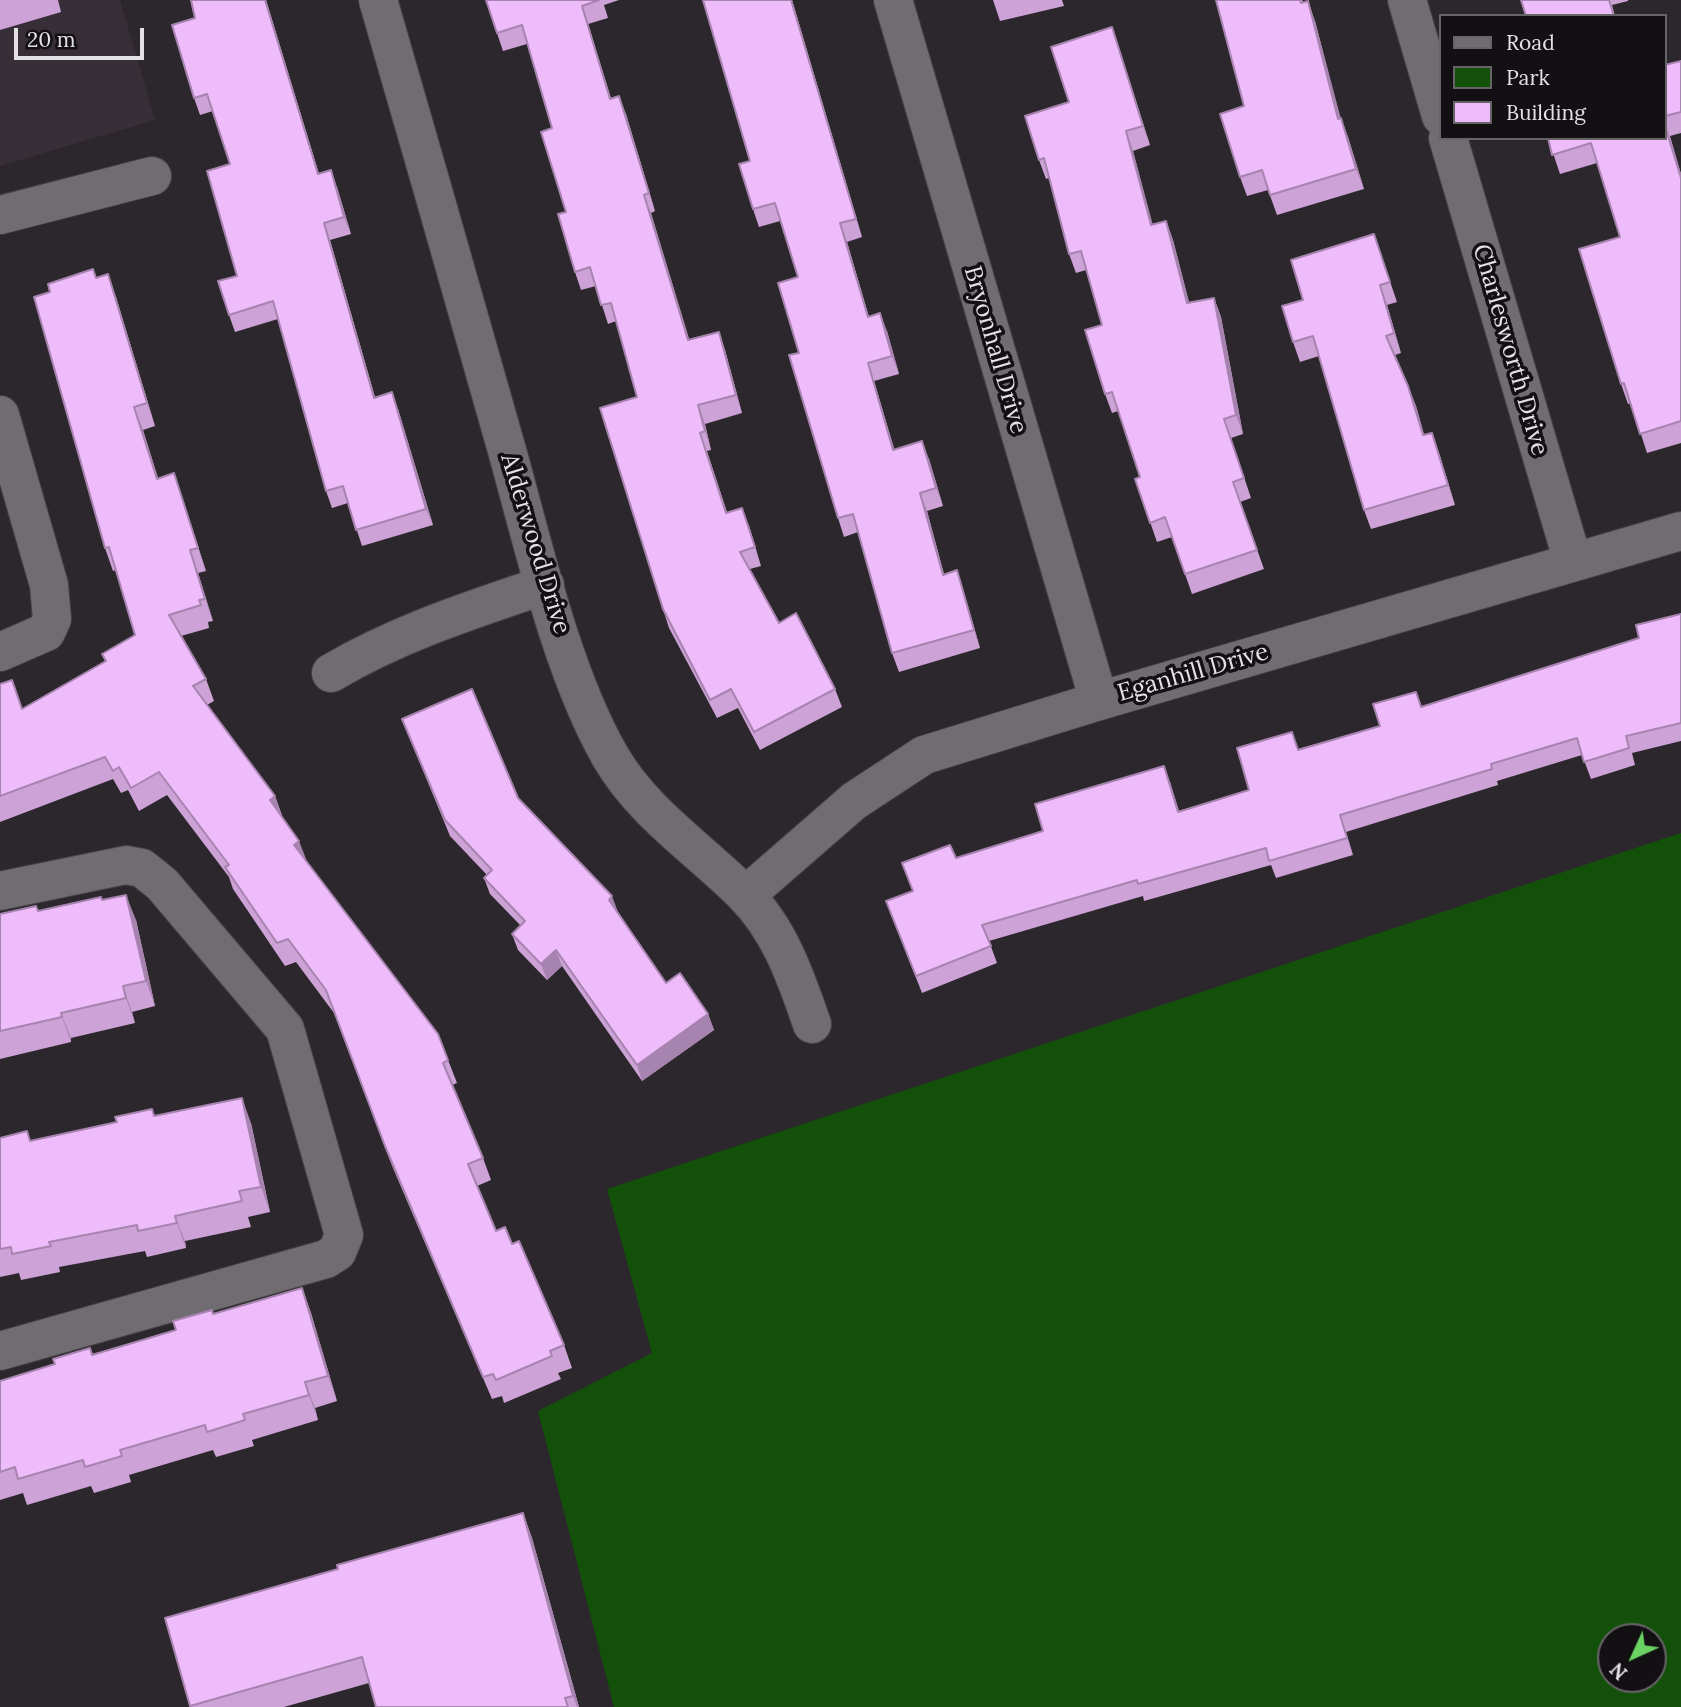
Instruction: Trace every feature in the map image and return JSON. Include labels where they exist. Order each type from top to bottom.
[{"type":"street","name":"Alderwood Drive","points":[[378,0],[545,584],[585,702],[610,757],[639,794],[674,832],[746,895],[771,928],[792,967],[812,1024]]},
{"type":"street","name":"Bryonhall Drive","points":[[893,0],[1099,701]]},
{"type":"street","points":[[1407,0],[1440,113]]},
{"type":"street","name":"Charlesworth Drive","points":[[1449,140],[1573,562]]},
{"type":"street","points":[[0,215],[152,176]]},
{"type":"street","points":[[0,417],[50,585],[52,619],[46,632],[0,652]]},
{"type":"street","name":"Eganhill Drive","points":[[746,895],[854,801],[924,755],[1099,701],[1681,531]]},
{"type":"street","points":[[331,673],[367,652],[417,629],[545,584]]},
{"type":"street","points":[[0,891],[126,865],[142,867],[162,884],[285,1029],[344,1234],[337,1252],[326,1259],[0,1351]]},
{"type":"shaded area","points":[[0,0],[120,0],[155,120],[0,166]]},
{"type":"green space","points":[[1681,833],[1681,1707],[614,1707],[538,1411],[652,1353],[607,1189]]},
{"type":"building","points":[[191,0],[265,0],[318,174],[331,170],[344,217],[324,223],[374,398],[392,392],[426,509],[356,530],[343,486],[326,491],[273,301],[229,315],[218,281],[237,276],[207,171],[230,164],[207,94],[194,98],[172,25],[195,18]]},
{"type":"building","points":[[486,0],[599,0],[582,6],[610,99],[619,96],[649,193],[644,195],[688,340],[719,332],[736,395],[698,405],[705,431],[700,433],[726,513],[742,508],[755,547],[740,552],[779,623],[796,613],[835,689],[754,732],[731,689],[710,700],[663,609],[600,408],[637,397],[611,303],[601,305],[590,267],[575,272],[558,214],[566,212],[541,132],[552,128],[522,25],[497,33]]},
{"type":"building","points":[[703,0],[791,0],[856,219],[840,223],[868,317],[880,313],[892,356],[868,363],[893,450],[922,441],[936,488],[920,493],[943,575],[957,570],[974,630],[892,653],[853,514],[838,518],[789,355],[799,353],[778,283],[798,277],[775,203],[753,209],[739,164],[750,161]]},
{"type":"building","points":[[1216,0],[1308,1],[1338,119],[1341,118],[1356,169],[1270,195],[1262,170],[1240,177],[1220,114],[1244,106]]},
{"type":"building","points":[[1521,0],[1609,0],[1613,14],[1525,14]]},
{"type":"building","points":[[1112,27],[1143,126],[1126,131],[1151,225],[1166,221],[1187,303],[1214,298],[1236,415],[1224,419],[1244,478],[1233,482],[1257,550],[1185,574],[1165,517],[1150,523],[1135,479],[1140,477],[1112,392],[1105,394],[1085,330],[1102,325],[1081,251],[1069,254],[1044,158],[1039,160],[1025,116],[1069,102],[1051,47]]},
{"type":"building","points":[[1681,61],[1681,112],[1667,116],[1667,64]]},
{"type":"building","points":[[1667,132],[1681,178],[1681,421],[1640,434],[1624,383],[1621,384],[1579,249],[1620,237],[1591,143],[1552,155],[1548,140],[1667,140]]},
{"type":"building","points":[[1374,234],[1390,282],[1380,285],[1394,333],[1386,336],[1408,386],[1423,435],[1432,433],[1448,485],[1364,510],[1313,336],[1293,342],[1282,306],[1303,300],[1291,260]]},
{"type":"building","points":[[93,269],[96,278],[108,274],[147,403],[134,407],[157,479],[174,473],[198,548],[190,550],[205,599],[199,600],[201,605],[169,615],[206,679],[193,686],[275,796],[270,800],[299,841],[294,845],[438,1034],[448,1060],[443,1063],[483,1158],[468,1164],[496,1231],[505,1227],[512,1244],[519,1241],[564,1345],[550,1351],[552,1356],[496,1380],[493,1374],[483,1377],[385,1146],[326,990],[288,939],[277,943],[225,867],[229,865],[159,772],[131,788],[119,767],[113,771],[105,757],[0,796],[0,684],[12,680],[22,709],[106,661],[102,654],[135,635],[109,547],[105,548],[34,297],[50,292],[48,284]]},
{"type":"building","points":[[1681,614],[1681,723],[1626,736],[1629,748],[1584,762],[1577,738],[1491,764],[1492,769],[1340,815],[1347,838],[1269,861],[1266,848],[1138,884],[1137,880],[982,925],[991,946],[916,976],[886,901],[913,891],[902,863],[950,845],[956,858],[1043,831],[1035,804],[1164,766],[1178,812],[1249,790],[1237,748],[1292,732],[1298,750],[1380,726],[1373,704],[1416,692],[1421,707],[1639,638],[1636,625]]},
{"type":"building","points":[[472,689],[518,798],[612,896],[609,900],[666,983],[680,973],[708,1014],[637,1065],[556,950],[541,964],[512,934],[525,921],[484,878],[492,870],[445,820],[402,719]]},
{"type":"building","points":[[126,895],[146,981],[123,986],[126,998],[61,1013],[62,1017],[0,1031],[0,914],[36,906],[38,911],[101,897],[102,900]]},
{"type":"building","points":[[242,1098],[261,1187],[239,1191],[242,1201],[175,1216],[177,1223],[138,1231],[137,1225],[49,1242],[51,1246],[12,1254],[11,1247],[0,1249],[0,1138],[27,1131],[30,1141],[117,1122],[115,1117],[152,1109],[154,1116]]},
{"type":"building","points":[[302,1288],[328,1376],[305,1382],[309,1395],[243,1414],[245,1420],[207,1432],[205,1425],[120,1450],[122,1456],[85,1467],[83,1460],[18,1479],[15,1467],[0,1472],[0,1381],[55,1364],[53,1359],[90,1348],[92,1355],[176,1330],[173,1321],[212,1310],[213,1314]]},
{"type":"building","points":[[523,1513],[573,1696],[565,1698],[568,1707],[376,1707],[362,1657],[190,1706],[165,1618],[338,1569],[337,1565]]}]
